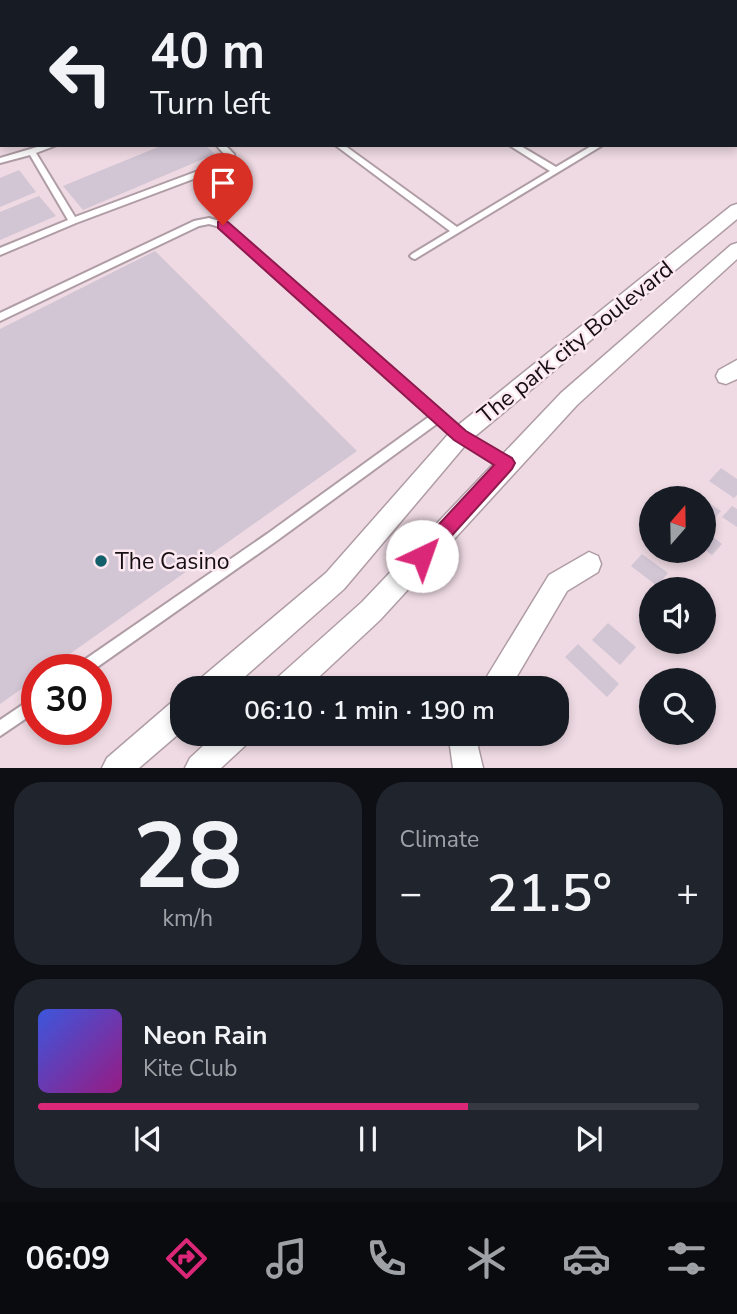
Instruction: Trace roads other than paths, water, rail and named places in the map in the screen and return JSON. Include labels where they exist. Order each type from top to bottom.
[{"type":"street","name":"The park city Boulevard","points":[[225,676],[335,581],[460,436],[737,210]]},
{"type":"street","name":"The park city Boulevard","points":[[300,676],[371,611],[569,398],[737,249]]},
{"type":"street","points":[[501,676],[558,583],[589,564]]},
{"type":"street","points":[[117,768],[170,722]]},
{"type":"street","points":[[200,768],[224,746]]},
{"type":"street","points":[[464,746],[468,768]]},
{"type":"lane","points":[[0,162],[47,147]]},
{"type":"lane","points":[[0,252],[73,221],[225,164],[231,160],[231,156],[222,147]]},
{"type":"lane","points":[[342,147],[456,231]]},
{"type":"lane","points":[[516,147],[556,171]]},
{"type":"lane","points":[[415,256],[596,147]]},
{"type":"lane","points":[[32,152],[73,221]]},
{"type":"lane","points":[[0,317],[184,228],[209,221],[223,225],[460,436],[506,463]]},
{"type":"lane","points":[[105,654],[439,416]]},
{"type":"lane","points":[[0,729],[21,714]]},
{"type":"place","name":"The Casino","points":[[101,561]]}]
